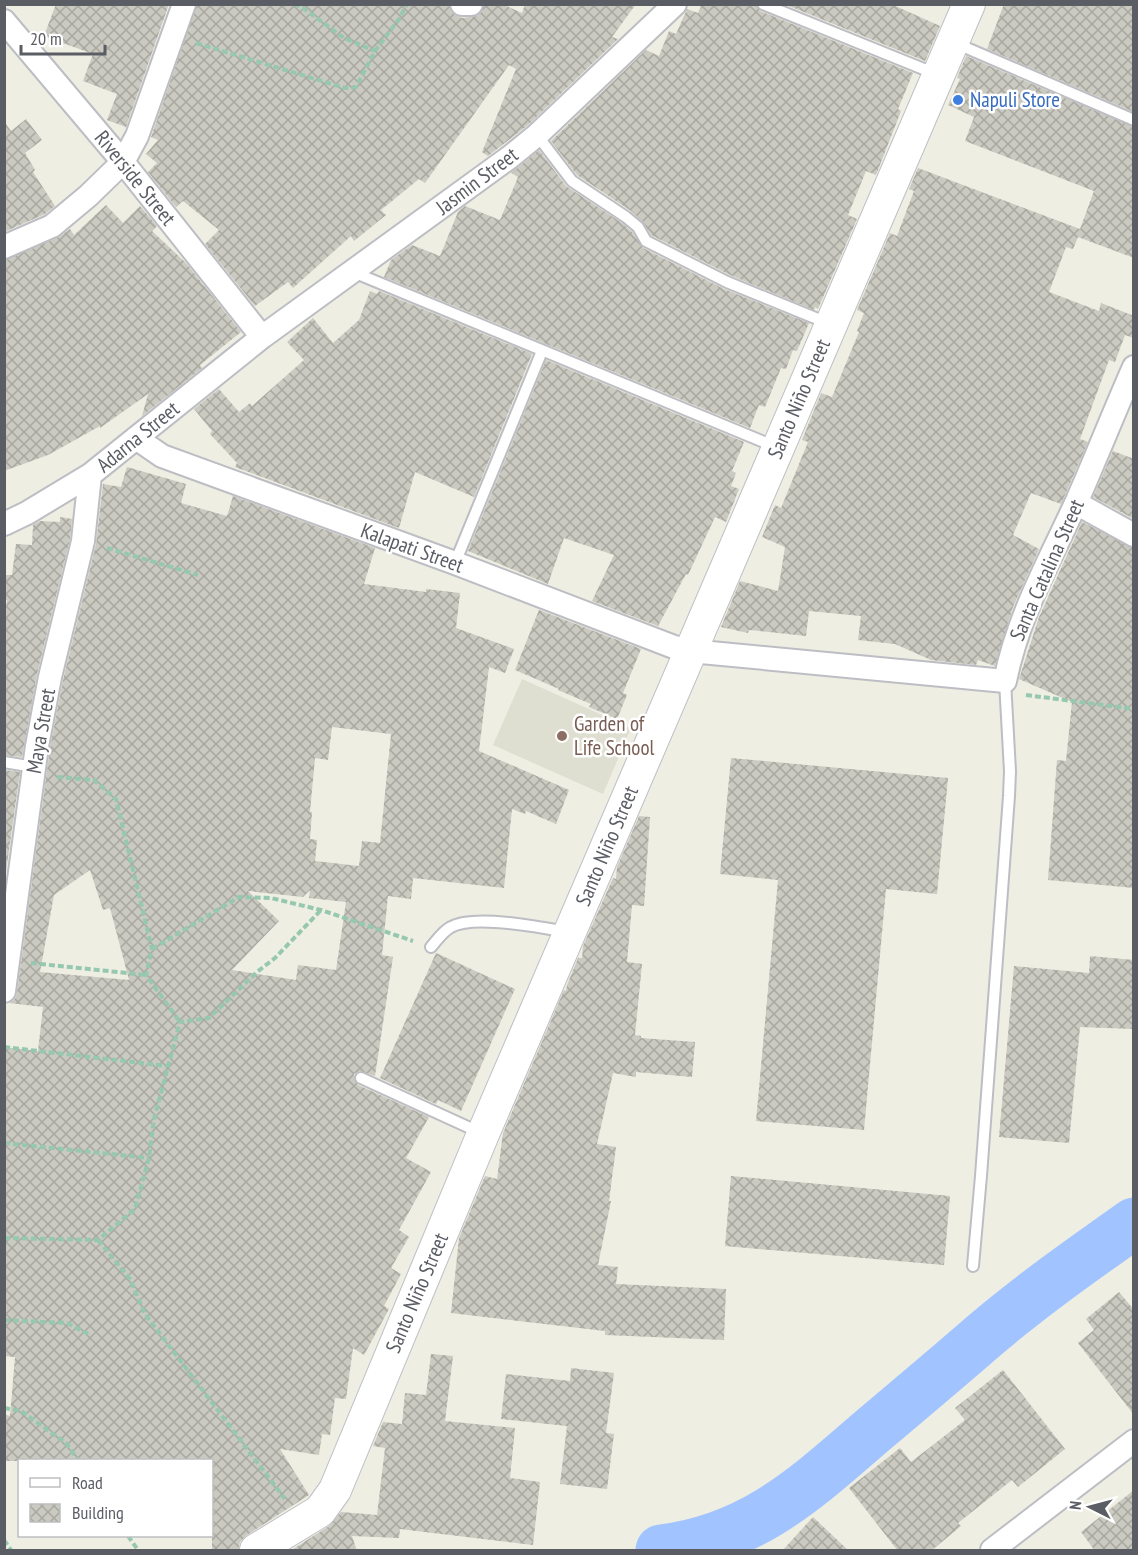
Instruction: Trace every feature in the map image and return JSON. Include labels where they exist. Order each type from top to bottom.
[{"type":"main road","name":"Santo Niño Street","points":[[256,1551],[320,1511],[335,1490],[483,1134],[969,4]]},
{"type":"street","points":[[4,247],[52,226],[88,196],[123,162],[137,136],[184,4]]},
{"type":"street","points":[[462,4],[470,5]]},
{"type":"street","name":"Jasmin Street","points":[[262,337],[537,135],[675,4]]},
{"type":"street","name":"Riverside Street","points":[[8,16],[262,337]]},
{"type":"street","name":"Adarna Street","points":[[4,524],[27,513],[90,475],[262,337]]},
{"type":"street","name":"Santa Catalina Street","points":[[1005,681],[1021,621],[1076,502],[1134,367]]},
{"type":"street","name":"Kalapati Street","points":[[136,438],[162,456],[455,563],[654,640],[690,651]]},
{"type":"street","name":"Maya Street","points":[[4,990],[10,961],[34,767],[50,677],[83,541],[90,475]]},
{"type":"street","points":[[1076,502],[1134,535]]},
{"type":"street","points":[[690,651],[1005,681]]},
{"type":"street","points":[[992,1551],[1134,1441]]},
{"type":"lane","points":[[764,4],[938,75]]},
{"type":"lane","points":[[952,42],[1134,120]]},
{"type":"lane","points":[[537,135],[572,180],[626,217],[638,227],[646,241],[727,282],[831,324]]},
{"type":"lane","points":[[352,272],[778,448]]},
{"type":"lane","points":[[455,563],[542,351]]},
{"type":"lane","points":[[973,1266],[1009,796],[1010,771],[1005,681]]},
{"type":"lane","points":[[4,762],[34,767]]},
{"type":"lane","points":[[431,946],[448,928],[471,921],[540,927],[570,933]]},
{"type":"lane","points":[[362,1078],[483,1134]]},
{"type":"path","points":[[294,4],[344,38],[375,51]]},
{"type":"path","points":[[172,36],[345,88],[356,87],[375,51],[399,19],[407,4]]},
{"type":"path","points":[[83,541],[198,575]]},
{"type":"path","points":[[1005,681],[1026,695],[1134,709]]},
{"type":"path","points":[[34,767],[50,776],[94,780],[116,799],[152,949],[146,975]]},
{"type":"path","points":[[152,949],[239,897],[271,898],[321,910],[431,946]]},
{"type":"path","points":[[180,1022],[209,1018],[256,972],[275,958],[321,910]]},
{"type":"path","points":[[10,961],[146,975],[180,1022]]},
{"type":"path","points":[[4,1238],[98,1240],[135,1209],[149,1158],[154,1119],[180,1022]]},
{"type":"path","points":[[4,1047],[167,1066]]},
{"type":"path","points":[[4,1143],[149,1158]]},
{"type":"path","points":[[98,1240],[130,1279],[145,1314],[302,1522]]},
{"type":"path","points":[[4,1320],[67,1323],[90,1335]]},
{"type":"path","points":[[4,1408],[21,1411],[66,1443],[77,1459]]},
{"type":"path","points":[[129,1537],[138,1551]]},
{"type":"path","points":[[4,1540],[11,1551]]},
{"type":"shaded area","name":"Garden of Life School","points":[[522,679],[631,728],[603,794],[493,745]]},
{"type":"building","points":[[56,4],[169,4],[126,127],[107,120],[117,94],[83,81],[93,54],[44,36]]},
{"type":"building","points":[[197,4],[449,4],[451,11],[462,18],[477,16],[484,4],[502,4],[522,13],[525,4],[636,4],[612,37],[618,39],[528,125],[488,156],[482,152],[516,69],[509,65],[425,183],[419,179],[381,210],[386,215],[354,241],[351,236],[293,288],[288,282],[255,306],[205,244],[219,230],[183,201],[176,207],[148,172],[157,163],[146,154],[158,140],[151,137]]},
{"type":"building","points":[[702,4],[756,4],[760,11],[913,73],[898,109],[901,111],[876,175],[866,171],[848,215],[857,219],[818,309],[815,307],[814,310],[730,275],[651,235],[643,222],[631,211],[577,175],[551,141],[646,50],[659,56],[669,31],[676,34],[687,9],[698,13]]},
{"type":"building","points":[[784,4],[891,4],[940,26],[925,61]]},
{"type":"building","points":[[1004,4],[1134,4],[1134,112],[987,49]]},
{"type":"building","points":[[966,56],[1134,127],[1134,258],[1078,237],[1073,249],[1066,247],[1049,292],[1099,311],[1101,303],[1134,316],[1134,338],[1125,335],[1115,362],[1109,360],[1080,439],[1088,442],[1061,504],[1031,493],[1013,535],[1039,549],[1013,607],[995,666],[978,660],[976,665],[931,660],[895,644],[858,640],[861,616],[809,611],[806,636],[749,630],[748,633],[721,627],[740,581],[778,591],[785,547],[762,537],[775,505],[781,508],[808,442],[802,440],[821,393],[832,397],[859,332],[857,331],[864,313],[857,310],[890,233],[897,236],[914,191],[909,189],[918,168],[1080,229],[1094,191],[965,141],[974,117],[948,105],[960,79],[957,78]]},
{"type":"building","points":[[26,119],[42,140],[25,153],[35,170],[33,172],[55,206],[45,214],[4,232],[4,121],[11,131]]},
{"type":"building","points":[[539,150],[566,186],[622,223],[632,232],[643,248],[724,289],[809,323],[797,351],[793,350],[786,369],[781,368],[765,407],[759,405],[750,428],[384,277],[391,260],[412,245],[440,256],[458,212],[465,206],[500,220],[518,177],[511,173]]},
{"type":"building","points":[[106,205],[123,223],[140,206],[157,226],[152,231],[186,263],[241,332],[200,365],[202,368],[142,416],[148,394],[100,428],[100,426],[48,455],[4,471],[4,260],[57,238],[70,229],[74,235]]},
{"type":"building","points":[[370,291],[377,294],[379,291],[532,354],[474,497],[415,472],[399,528],[235,467],[237,463],[210,434],[212,431],[194,409],[219,389],[239,412],[250,403],[252,406],[304,360],[287,342],[313,318],[333,343],[359,320]]},
{"type":"building","points":[[546,360],[744,442],[732,471],[736,473],[731,486],[739,489],[726,522],[715,517],[688,575],[686,574],[658,626],[592,601],[614,555],[564,538],[548,584],[468,551]]},
{"type":"building","points":[[1113,451],[1134,459],[1134,519],[1093,497]]},
{"type":"building","points":[[127,467],[186,484],[181,503],[227,516],[233,496],[375,548],[364,584],[426,592],[426,589],[460,593],[456,628],[514,649],[505,673],[489,667],[479,751],[569,790],[556,824],[526,811],[525,814],[512,809],[504,888],[413,878],[411,899],[388,896],[382,955],[393,957],[375,1076],[360,1071],[354,1074],[354,1079],[358,1085],[429,1117],[406,1158],[431,1172],[399,1230],[409,1237],[391,1268],[401,1274],[384,1306],[389,1309],[364,1355],[353,1348],[346,1399],[335,1398],[330,1435],[322,1434],[319,1455],[280,1449],[309,1495],[247,1535],[240,1542],[238,1551],[212,1551],[213,1459],[18,1459],[18,1461],[4,1461],[4,1414],[10,1416],[15,1357],[4,1356],[4,1047],[38,1051],[43,1007],[9,1003],[15,999],[17,993],[50,748],[63,680],[96,544],[103,484],[121,487]],"holes":[[[332,727],[391,734],[380,843],[362,841],[359,866],[315,861],[317,840],[310,839],[315,758],[328,760]],[[90,870],[103,910],[110,908],[129,980],[40,972],[54,895]],[[310,890],[309,898],[346,902],[336,970],[298,965],[296,980],[232,970],[279,921],[248,891],[303,897]]]},
{"type":"building","points":[[60,517],[72,519],[70,539],[37,674],[22,757],[4,755],[4,620],[7,600],[4,600],[4,575],[12,575],[16,544],[32,545],[33,525],[40,521],[60,522]]},
{"type":"building","points":[[1082,522],[1134,548],[1134,888],[1048,880],[1057,760],[1066,761],[1072,702],[1019,679],[1039,617]]},
{"type":"building","points":[[539,610],[641,649],[623,693],[627,695],[617,719],[589,707],[591,704],[515,670]]},
{"type":"building","points":[[731,758],[948,778],[937,894],[886,889],[864,1130],[756,1121],[778,880],[720,874]]},
{"type":"building","points":[[4,770],[20,772],[4,886]]},
{"type":"building","points":[[639,816],[650,817],[644,906],[632,905],[627,962],[642,964],[635,1035],[641,1038],[695,1042],[692,1077],[636,1072],[636,1077],[613,1073],[597,1144],[616,1147],[609,1201],[611,1201],[598,1265],[618,1267],[616,1284],[726,1289],[724,1340],[605,1335],[605,1331],[451,1313],[459,1238],[485,1176],[497,1179],[503,1133],[564,990],[566,991],[578,958],[582,958],[583,946],[613,878],[616,879],[617,867]]},
{"type":"building","points":[[436,953],[515,989],[461,1111],[438,1100],[436,1104],[380,1078]]},
{"type":"building","points":[[1090,956],[1134,960],[1134,1029],[1080,1027],[1069,1143],[999,1137],[1014,966],[1089,973]]},
{"type":"building","points":[[731,1176],[950,1196],[944,1265],[725,1246]]},
{"type":"building","points":[[1119,1292],[1134,1310],[1134,1415],[1078,1343],[1094,1330],[1086,1319]]},
{"type":"building","points":[[431,1354],[453,1356],[445,1421],[515,1428],[510,1478],[540,1482],[533,1545],[400,1529],[399,1538],[352,1536],[357,1551],[290,1551],[329,1526],[341,1512],[377,1515],[385,1448],[373,1446],[383,1422],[402,1424],[405,1393],[426,1395]]},
{"type":"building","points":[[571,1368],[614,1373],[606,1433],[614,1434],[607,1489],[560,1484],[567,1426],[501,1419],[506,1374],[570,1381]]},
{"type":"building","points":[[1003,1370],[1065,1449],[1018,1487],[1012,1480],[958,1523],[961,1526],[931,1551],[898,1551],[849,1488],[900,1448],[911,1462],[965,1420],[955,1408]]},
{"type":"building","points":[[1134,1490],[1134,1551],[1095,1551],[1081,1532]]},
{"type":"building","points":[[813,1517],[849,1551],[782,1551]]},
{"type":"waterway","points":[[661,1550],[723,1535],[750,1523],[800,1491],[1021,1306],[1134,1223]]},
{"type":"place","name":"Napuli Store","points":[[958,100]]},
{"type":"place","name":"Garden of Life School","points":[[562,736]]}]
